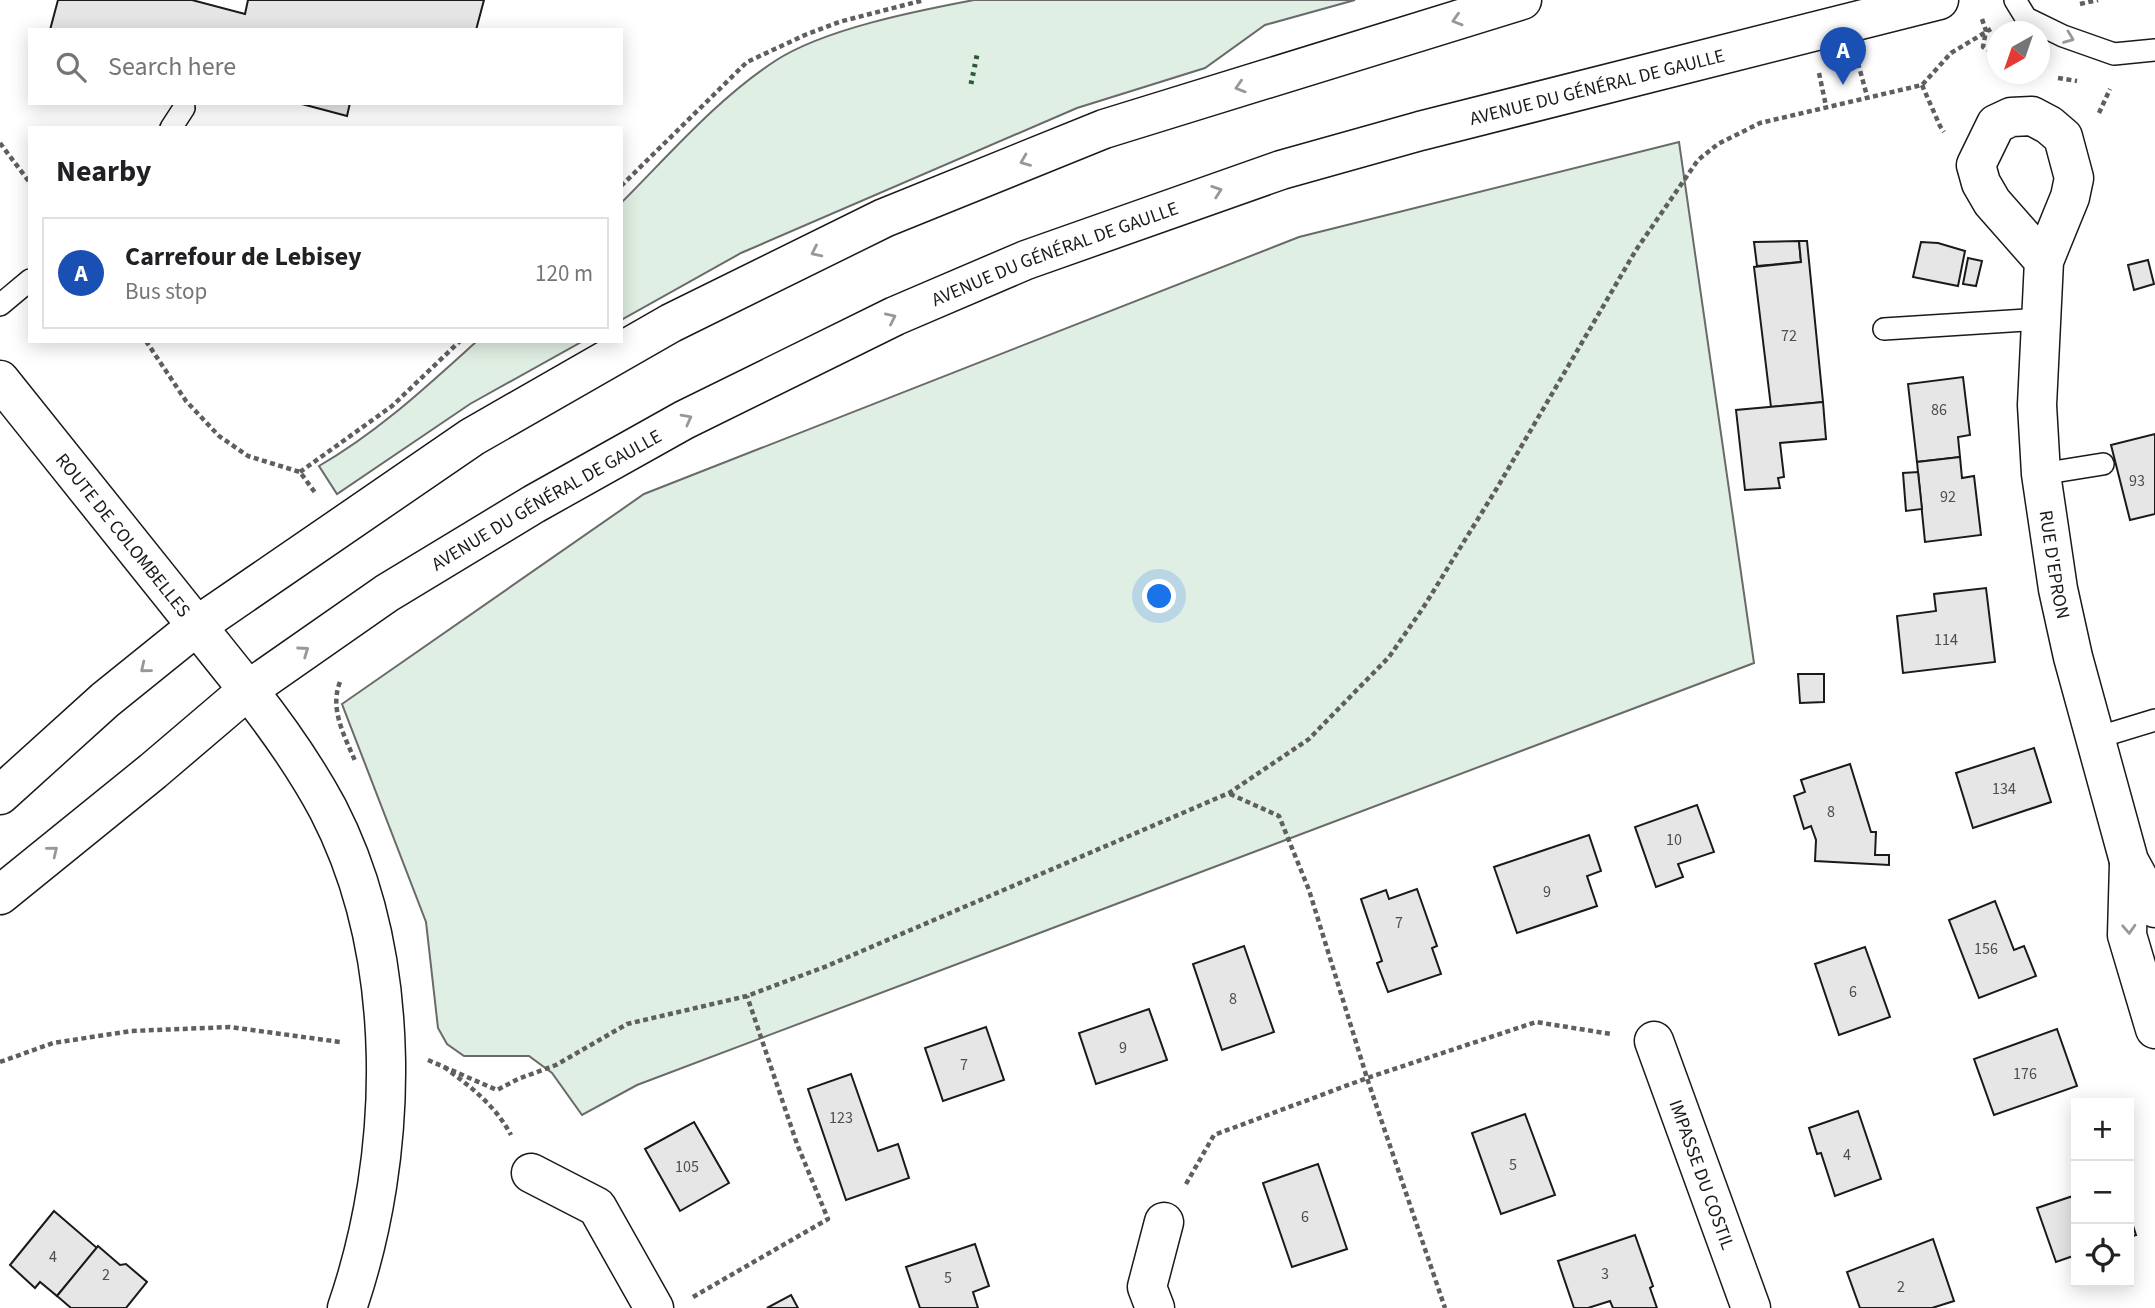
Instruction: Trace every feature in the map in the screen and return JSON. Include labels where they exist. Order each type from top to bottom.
[{"type":"main road","points":[[0,795],[104,701],[198,625],[472,437],[671,323],[884,218],[1104,129],[1522,0]]},
{"type":"main road","name":"AVENUE DU GÉNÉRAL DE GAULLE","points":[[0,894],[153,771],[248,690],[387,593],[534,505],[684,421],[895,316],[1004,269],[1145,216],[1281,170],[1420,131],[1939,0]]},
{"type":"main road","name":"RUE D'EPRON","points":[[2044,261],[2037,405],[2041,474],[2058,589],[2073,657],[2129,861],[2155,908]]},
{"type":"main road","name":"ROUTE DE COLOMBELLES","points":[[0,380],[285,736],[328,811],[353,871],[374,942],[384,1013],[386,1051],[385,1109],[377,1190],[347,1308]]},
{"type":"main road","name":"RUE D'EPRON","points":[[2129,861],[2127,935],[2155,1029]]},
{"type":"main road","name":"IMPASSE DU COSTIL","points":[[1654,1041],[1751,1308]]},
{"type":"main road","points":[[531,1173],[597,1208],[670,1305]]},
{"type":"main road","points":[[1155,1308],[1147,1287],[1164,1222]]},
{"type":"lane","points":[[2015,0],[2026,18],[2063,36],[2114,54],[2155,50]]},
{"type":"lane","points":[[172,126],[184,108]]},
{"type":"lane","points":[[0,305],[28,282]]},
{"type":"lane","points":[[1884,329],[2042,319]]},
{"type":"lane","points":[[2041,474],[2103,464]]},
{"type":"lane","points":[[2096,738],[2155,720]]},
{"type":"path","points":[[623,184],[747,62],[839,22],[923,0]]},
{"type":"path","points":[[1982,19],[1986,31],[1983,47],[1987,49]]},
{"type":"path","points":[[427,1060],[437,1062],[497,1090],[556,1065],[628,1024],[747,996],[827,966],[1229,793],[1309,739],[1389,657],[1497,488],[1636,250],[1698,160],[1718,144],[1760,122],[1922,85],[1951,54],[1986,31]]},
{"type":"path","points":[[1857,59],[1867,96]]},
{"type":"path","points":[[1819,69],[1826,106]]},
{"type":"path","points":[[0,143],[28,180]]},
{"type":"path","points":[[147,343],[186,401],[219,436],[248,456],[300,472],[393,406],[458,343]]},
{"type":"path","points":[[341,728],[337,693],[339,683],[345,676]]},
{"type":"path","points":[[1229,793],[1279,817],[1309,890],[1367,1078],[1445,1308]]},
{"type":"path","points":[[670,1305],[828,1219],[797,1144],[747,996]]},
{"type":"path","points":[[1164,1222],[1214,1135],[1367,1078],[1536,1022],[1654,1041]]},
{"type":"path","points":[[0,1062],[53,1043],[131,1031],[230,1027],[349,1043]]},
{"type":"path","points":[[437,1062],[480,1094],[502,1119],[531,1173]]},
{"type":"green space","points":[[974,0],[1355,0],[1265,25],[1205,68],[1077,108],[741,253],[623,319],[623,201],[733,92],[775,61],[795,50],[844,31]]},
{"type":"green space","points":[[1679,142],[1754,663],[637,1085],[582,1115],[552,1073],[529,1056],[464,1056],[447,1044],[438,1028],[426,922],[342,704],[644,494],[1299,237]]},
{"type":"green space","points":[[475,343],[579,343],[470,404],[337,494],[319,466],[361,439],[420,392]]},
{"type":"building","points":[[58,0],[192,0],[245,14],[248,0],[484,0],[477,28],[51,28]]},
{"type":"building","points":[[306,105],[350,105],[347,116]]},
{"type":"building","points":[[1799,241],[1801,262],[1757,266],[1754,242]]},
{"type":"building","points":[[1799,241],[1807,241],[1823,402],[1771,407],[1754,267],[1801,262]]},
{"type":"building","points":[[1921,242],[1938,243],[1965,251],[1958,286],[1913,277]]},
{"type":"building","points":[[1968,258],[1982,261],[1976,286],[1963,284]]},
{"type":"building","points":[[2148,260],[2154,284],[2134,290],[2128,265]]},
{"type":"building","points":[[1963,377],[1970,435],[1958,437],[1960,457],[1917,462],[1908,384]]},
{"type":"building","points":[[1823,402],[1826,439],[1780,443],[1784,477],[1778,478],[1780,488],[1745,490],[1736,410]]},
{"type":"building","points":[[2155,434],[2155,514],[2130,520],[2111,445]]},
{"type":"building","points":[[1960,457],[1962,478],[1974,476],[1981,535],[1925,542],[1917,462]]},
{"type":"building","points":[[1918,472],[1922,509],[1906,511],[1903,473]]},
{"type":"building","points":[[1986,588],[1995,662],[1903,673],[1897,616],[1936,611],[1934,594]]},
{"type":"building","points":[[1798,674],[1824,674],[1824,702],[1800,703]]},
{"type":"building","points":[[2034,748],[2051,802],[1973,828],[1956,773]]},
{"type":"building","points":[[1850,764],[1871,832],[1876,832],[1875,855],[1889,855],[1889,865],[1815,861],[1816,840],[1811,826],[1804,829],[1794,796],[1805,792],[1801,780]]},
{"type":"building","points":[[1697,805],[1714,852],[1678,864],[1683,877],[1656,887],[1635,827]]},
{"type":"building","points":[[1589,835],[1601,871],[1587,876],[1597,906],[1517,933],[1494,867]]},
{"type":"building","points":[[1417,889],[1437,946],[1432,948],[1441,974],[1388,992],[1377,963],[1382,961],[1361,899],[1386,890],[1389,899]]},
{"type":"building","points":[[1995,901],[2014,950],[2024,946],[2036,976],[1979,998],[1949,920]]},
{"type":"building","points":[[1244,946],[1274,1032],[1222,1050],[1193,964]]},
{"type":"building","points":[[1865,947],[1890,1017],[1839,1035],[1815,964]]},
{"type":"building","points":[[1149,1009],[1167,1060],[1096,1084],[1079,1033]]},
{"type":"building","points":[[986,1027],[1004,1080],[943,1101],[925,1048]]},
{"type":"building","points":[[2057,1029],[2077,1086],[1994,1115],[1974,1059]]},
{"type":"building","points":[[851,1074],[878,1151],[898,1144],[909,1178],[846,1200],[808,1089]]},
{"type":"building","points":[[1858,1111],[1881,1179],[1835,1196],[1821,1153],[1817,1154],[1809,1128]]},
{"type":"building","points":[[1525,1114],[1555,1195],[1501,1214],[1472,1133]]},
{"type":"building","points":[[694,1122],[729,1183],[680,1211],[645,1149]]},
{"type":"building","points":[[1318,1164],[1347,1249],[1292,1267],[1263,1183]]},
{"type":"building","points":[[2071,1197],[2071,1257],[2056,1262],[2037,1208]]},
{"type":"building","points":[[54,1211],[97,1248],[57,1296],[40,1282],[35,1288],[10,1265]]},
{"type":"building","points":[[1635,1235],[1653,1286],[1650,1288],[1657,1308],[1613,1308],[1610,1301],[1588,1308],[1574,1308],[1558,1261]]},
{"type":"building","points":[[1933,1239],[1954,1301],[1932,1308],[1860,1308],[1847,1272]]},
{"type":"building","points":[[975,1244],[989,1286],[973,1292],[978,1308],[920,1308],[906,1267]]},
{"type":"building","points":[[98,1246],[120,1265],[126,1264],[147,1282],[126,1308],[71,1308],[57,1296]]},
{"type":"building","points":[[791,1295],[798,1308],[767,1308]]},
{"type":"hedge","points":[[971,84],[977,55]]},
{"type":"place","name":"Carrefour de Lebisey","points":[[1843,85]]}]
